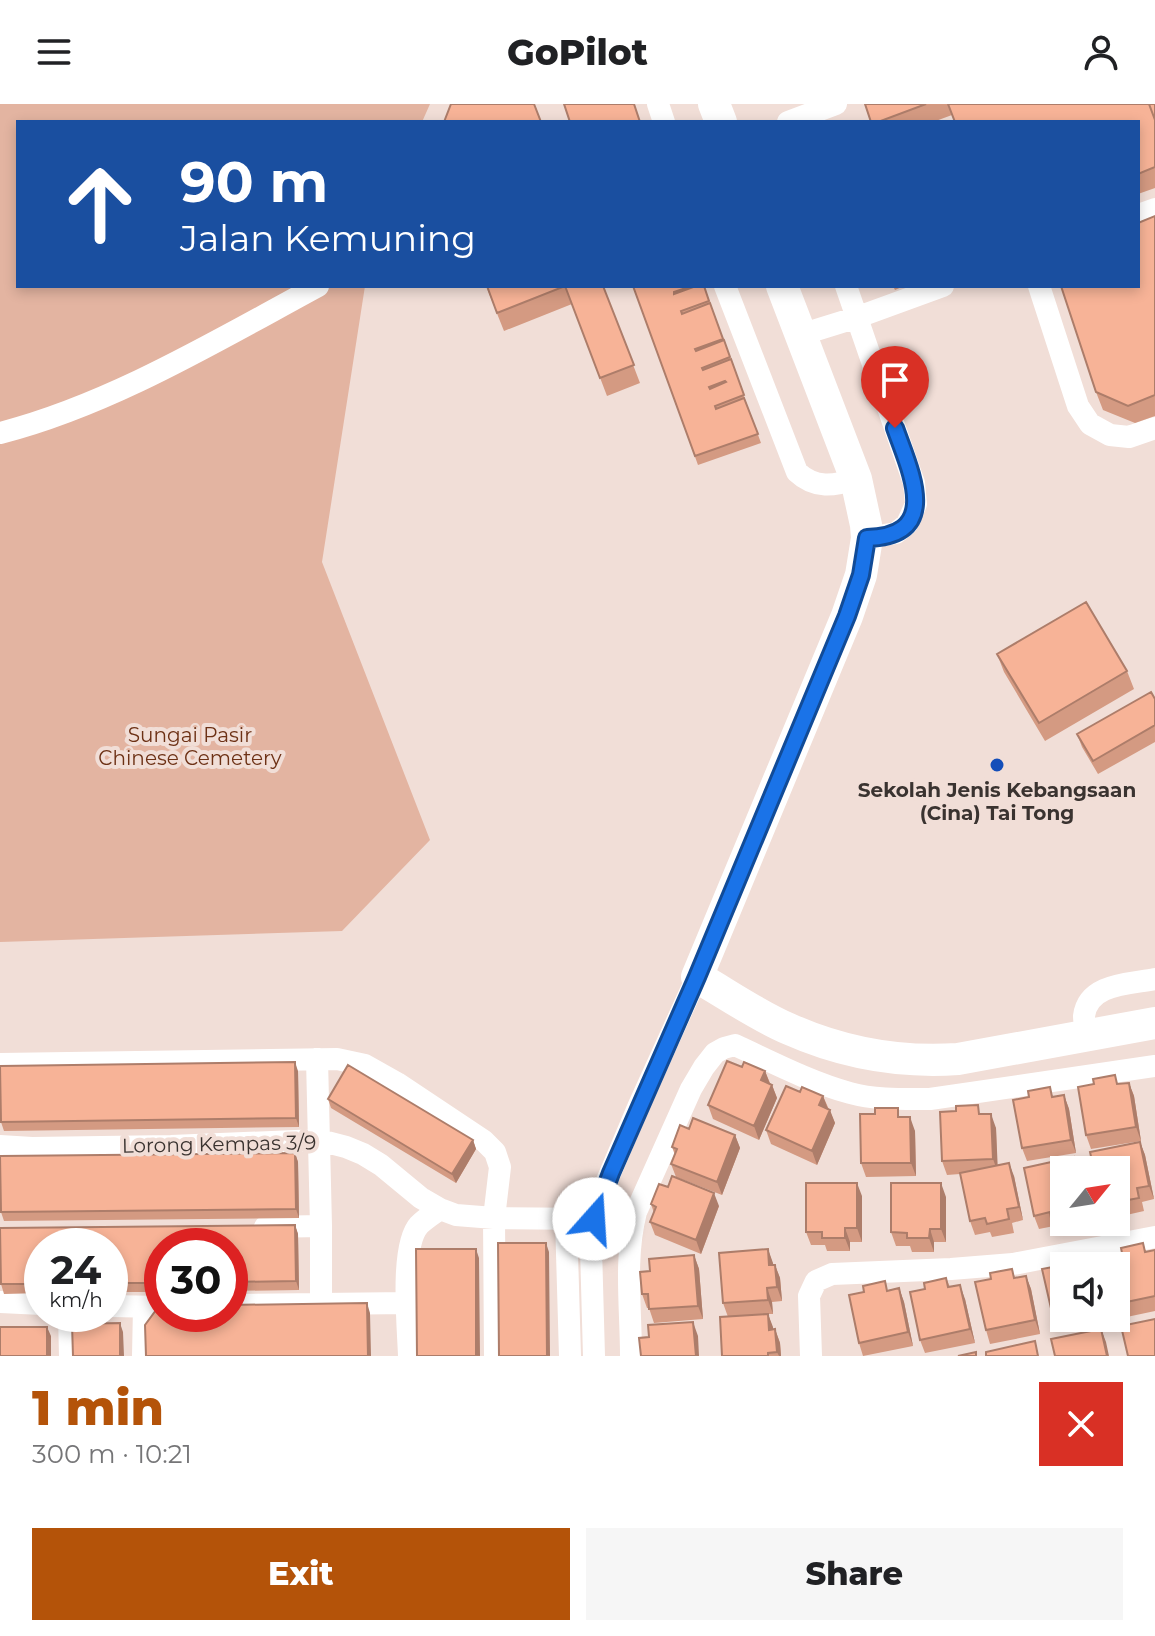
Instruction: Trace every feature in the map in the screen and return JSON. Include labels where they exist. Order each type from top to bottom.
[{"type":"street","points":[[791,120],[836,104]]},
{"type":"street","points":[[0,433],[47,418],[154,373],[314,288]]},
{"type":"street","points":[[726,288],[797,472],[814,484],[840,484],[856,479]]},
{"type":"street","points":[[594,1356],[591,1248],[594,1219],[601,1195],[697,977],[847,616],[861,575],[867,538],[856,479],[783,288]]},
{"type":"street","points":[[847,288],[914,483],[916,504],[907,524],[896,533],[867,538]]},
{"type":"street","points":[[800,335],[938,288]]},
{"type":"street","points":[[1040,288],[1078,406],[1090,424],[1110,435],[1129,437],[1155,428]]},
{"type":"street","points":[[697,977],[788,1029],[845,1049],[886,1058],[958,1059],[1155,1023]]},
{"type":"street","points":[[1086,1036],[1084,1016],[1094,996],[1104,989],[1155,979]]},
{"type":"street","points":[[631,1356],[630,1249],[636,1212],[691,1089],[709,1060],[724,1048],[735,1045],[852,1094],[902,1099],[930,1099],[1155,1066]]},
{"type":"street","points":[[317,1059],[321,1303]]},
{"type":"street","points":[[0,1064],[337,1059],[365,1065],[397,1083],[484,1141],[495,1152],[500,1167],[494,1218],[495,1356]]},
{"type":"street","name":"Lorong Kempas 3/9","points":[[0,1146],[171,1146],[319,1140],[363,1154],[430,1204]]},
{"type":"street","points":[[409,1356],[408,1253],[413,1235],[430,1204],[473,1217],[594,1219]]},
{"type":"street","points":[[566,1219],[570,1356]]},
{"type":"street","points":[[245,1227],[321,1226]]},
{"type":"street","points":[[811,1356],[809,1296],[816,1281],[832,1274],[1013,1264],[1155,1237]]},
{"type":"street","points":[[0,1302],[24,1303]]},
{"type":"street","points":[[248,1305],[408,1303]]},
{"type":"street","points":[[69,1332],[70,1356]]},
{"type":"street","points":[[143,1356],[148,1332]]},
{"type":"green space","name":"Sungai Pasir Chinese Cemetery","points":[[0,104],[430,104],[423,120],[16,120],[16,288],[365,288],[322,562],[430,840],[342,931],[0,942]]},
{"type":"building","points":[[451,104],[534,104],[540,120],[445,120]]},
{"type":"building","points":[[564,104],[634,104],[639,120],[569,120]]},
{"type":"building","points":[[865,104],[926,104],[883,120],[870,120]]},
{"type":"building","points":[[948,104],[1149,104],[1155,120],[1155,167],[1140,173],[1140,120],[954,120]]},
{"type":"building","points":[[1149,104],[1155,104],[1155,120]]},
{"type":"building","points":[[1155,216],[1155,395],[1128,406],[1096,392],[1062,288],[1140,288],[1140,222]]},
{"type":"building","points":[[488,288],[560,288],[497,313]]},
{"type":"building","points":[[566,288],[604,288],[634,365],[600,378]]},
{"type":"building","points":[[634,288],[686,288],[674,294],[690,288],[705,288],[709,301],[681,311],[682,314],[710,303],[723,339],[695,349],[724,340],[730,357],[702,368],[731,359],[744,395],[715,406],[716,409],[744,398],[758,434],[695,456]]},
{"type":"building","points":[[1086,602],[1127,671],[1039,723],[997,654]]},
{"type":"building","points":[[1151,692],[1155,699],[1155,725],[1093,761],[1077,734]]},
{"type":"building","points":[[727,1061],[742,1067],[744,1062],[765,1071],[761,1080],[772,1085],[754,1126],[708,1105]]},
{"type":"building","points":[[295,1062],[296,1118],[1,1122],[0,1066]]},
{"type":"building","points":[[348,1065],[473,1140],[452,1174],[328,1099]]},
{"type":"building","points":[[1115,1075],[1117,1084],[1129,1083],[1136,1127],[1086,1135],[1078,1087],[1094,1084],[1093,1079]]},
{"type":"building","points":[[786,1086],[800,1092],[802,1087],[823,1096],[819,1105],[830,1110],[812,1151],[766,1130]]},
{"type":"building","points":[[1050,1087],[1052,1097],[1064,1095],[1071,1140],[1022,1148],[1013,1100],[1029,1097],[1028,1091]]},
{"type":"building","points":[[978,1105],[979,1114],[991,1114],[993,1159],[942,1161],[940,1112],[956,1111],[956,1106]]},
{"type":"building","points":[[875,1108],[898,1108],[898,1117],[910,1117],[911,1163],[861,1163],[860,1114],[875,1114]]},
{"type":"building","points":[[693,1118],[735,1135],[717,1182],[671,1164],[677,1149],[672,1147],[680,1125],[689,1129]]},
{"type":"building","points":[[1140,1142],[1149,1186],[1137,1188],[1139,1198],[1130,1200],[1130,1156],[1091,1156],[1090,1152]]},
{"type":"building","points":[[295,1153],[296,1209],[1,1212],[0,1156]]},
{"type":"building","points":[[1050,1162],[1050,1212],[1034,1216],[1024,1168]]},
{"type":"building","points":[[1009,1163],[1019,1207],[1007,1209],[1009,1219],[987,1224],[985,1218],[970,1221],[960,1173]]},
{"type":"building","points":[[672,1176],[714,1193],[696,1240],[650,1222],[656,1207],[651,1204],[659,1184],[668,1187]]},
{"type":"building","points":[[806,1183],[857,1183],[857,1228],[845,1228],[845,1238],[822,1238],[822,1232],[806,1232]]},
{"type":"building","points":[[891,1183],[941,1183],[941,1229],[930,1229],[929,1238],[907,1238],[907,1233],[891,1232]]},
{"type":"building","points":[[295,1225],[296,1281],[248,1282],[248,1228],[144,1228],[144,1283],[128,1283],[128,1228],[24,1228],[24,1284],[1,1284],[0,1228]]},
{"type":"building","points":[[498,1243],[546,1243],[547,1356],[499,1356]]},
{"type":"building","points":[[1143,1243],[1145,1252],[1155,1250],[1155,1296],[1130,1301],[1130,1252],[1122,1252],[1121,1248]]},
{"type":"building","points":[[416,1249],[476,1249],[476,1356],[417,1356]]},
{"type":"building","points":[[768,1249],[769,1265],[775,1265],[777,1287],[767,1288],[768,1300],[723,1303],[719,1253]]},
{"type":"building","points":[[694,1255],[698,1306],[649,1309],[648,1294],[642,1294],[640,1272],[650,1271],[649,1259]]},
{"type":"building","points":[[1050,1268],[1050,1304],[1042,1269]]},
{"type":"building","points":[[1012,1269],[1014,1278],[1026,1276],[1035,1320],[986,1330],[975,1282],[991,1279],[990,1273]]},
{"type":"building","points":[[946,1278],[948,1287],[960,1285],[970,1329],[920,1340],[910,1292],[925,1289],[924,1283]]},
{"type":"building","points":[[885,1281],[887,1291],[899,1288],[908,1332],[859,1343],[849,1295],[864,1292],[863,1286]]},
{"type":"building","points":[[367,1303],[368,1356],[146,1356],[145,1332],[248,1332],[248,1305]]},
{"type":"building","points":[[768,1314],[769,1330],[775,1329],[777,1352],[768,1353],[768,1356],[722,1356],[720,1317]]},
{"type":"building","points":[[1155,1319],[1155,1356],[1128,1356],[1122,1332],[1130,1332],[1130,1324]]},
{"type":"building","points":[[693,1322],[696,1356],[641,1356],[639,1338],[649,1337],[648,1325]]},
{"type":"building","points":[[0,1327],[24,1327],[24,1332],[47,1332],[47,1356],[0,1356]]},
{"type":"building","points":[[72,1332],[120,1332],[120,1356],[73,1356]]},
{"type":"building","points":[[1102,1332],[1107,1356],[1055,1356],[1051,1339]]},
{"type":"building","points":[[1035,1341],[1038,1356],[986,1356],[986,1352]]},
{"type":"place","name":"Sekolah Jenis Kebangsaan (Cina) Tai Tong","points":[[997,765]]},
{"type":"route","points":[[594,1219],[601,1195],[697,977],[847,616],[861,575],[867,538],[896,533],[907,524],[916,504],[914,483],[895,428]]}]
